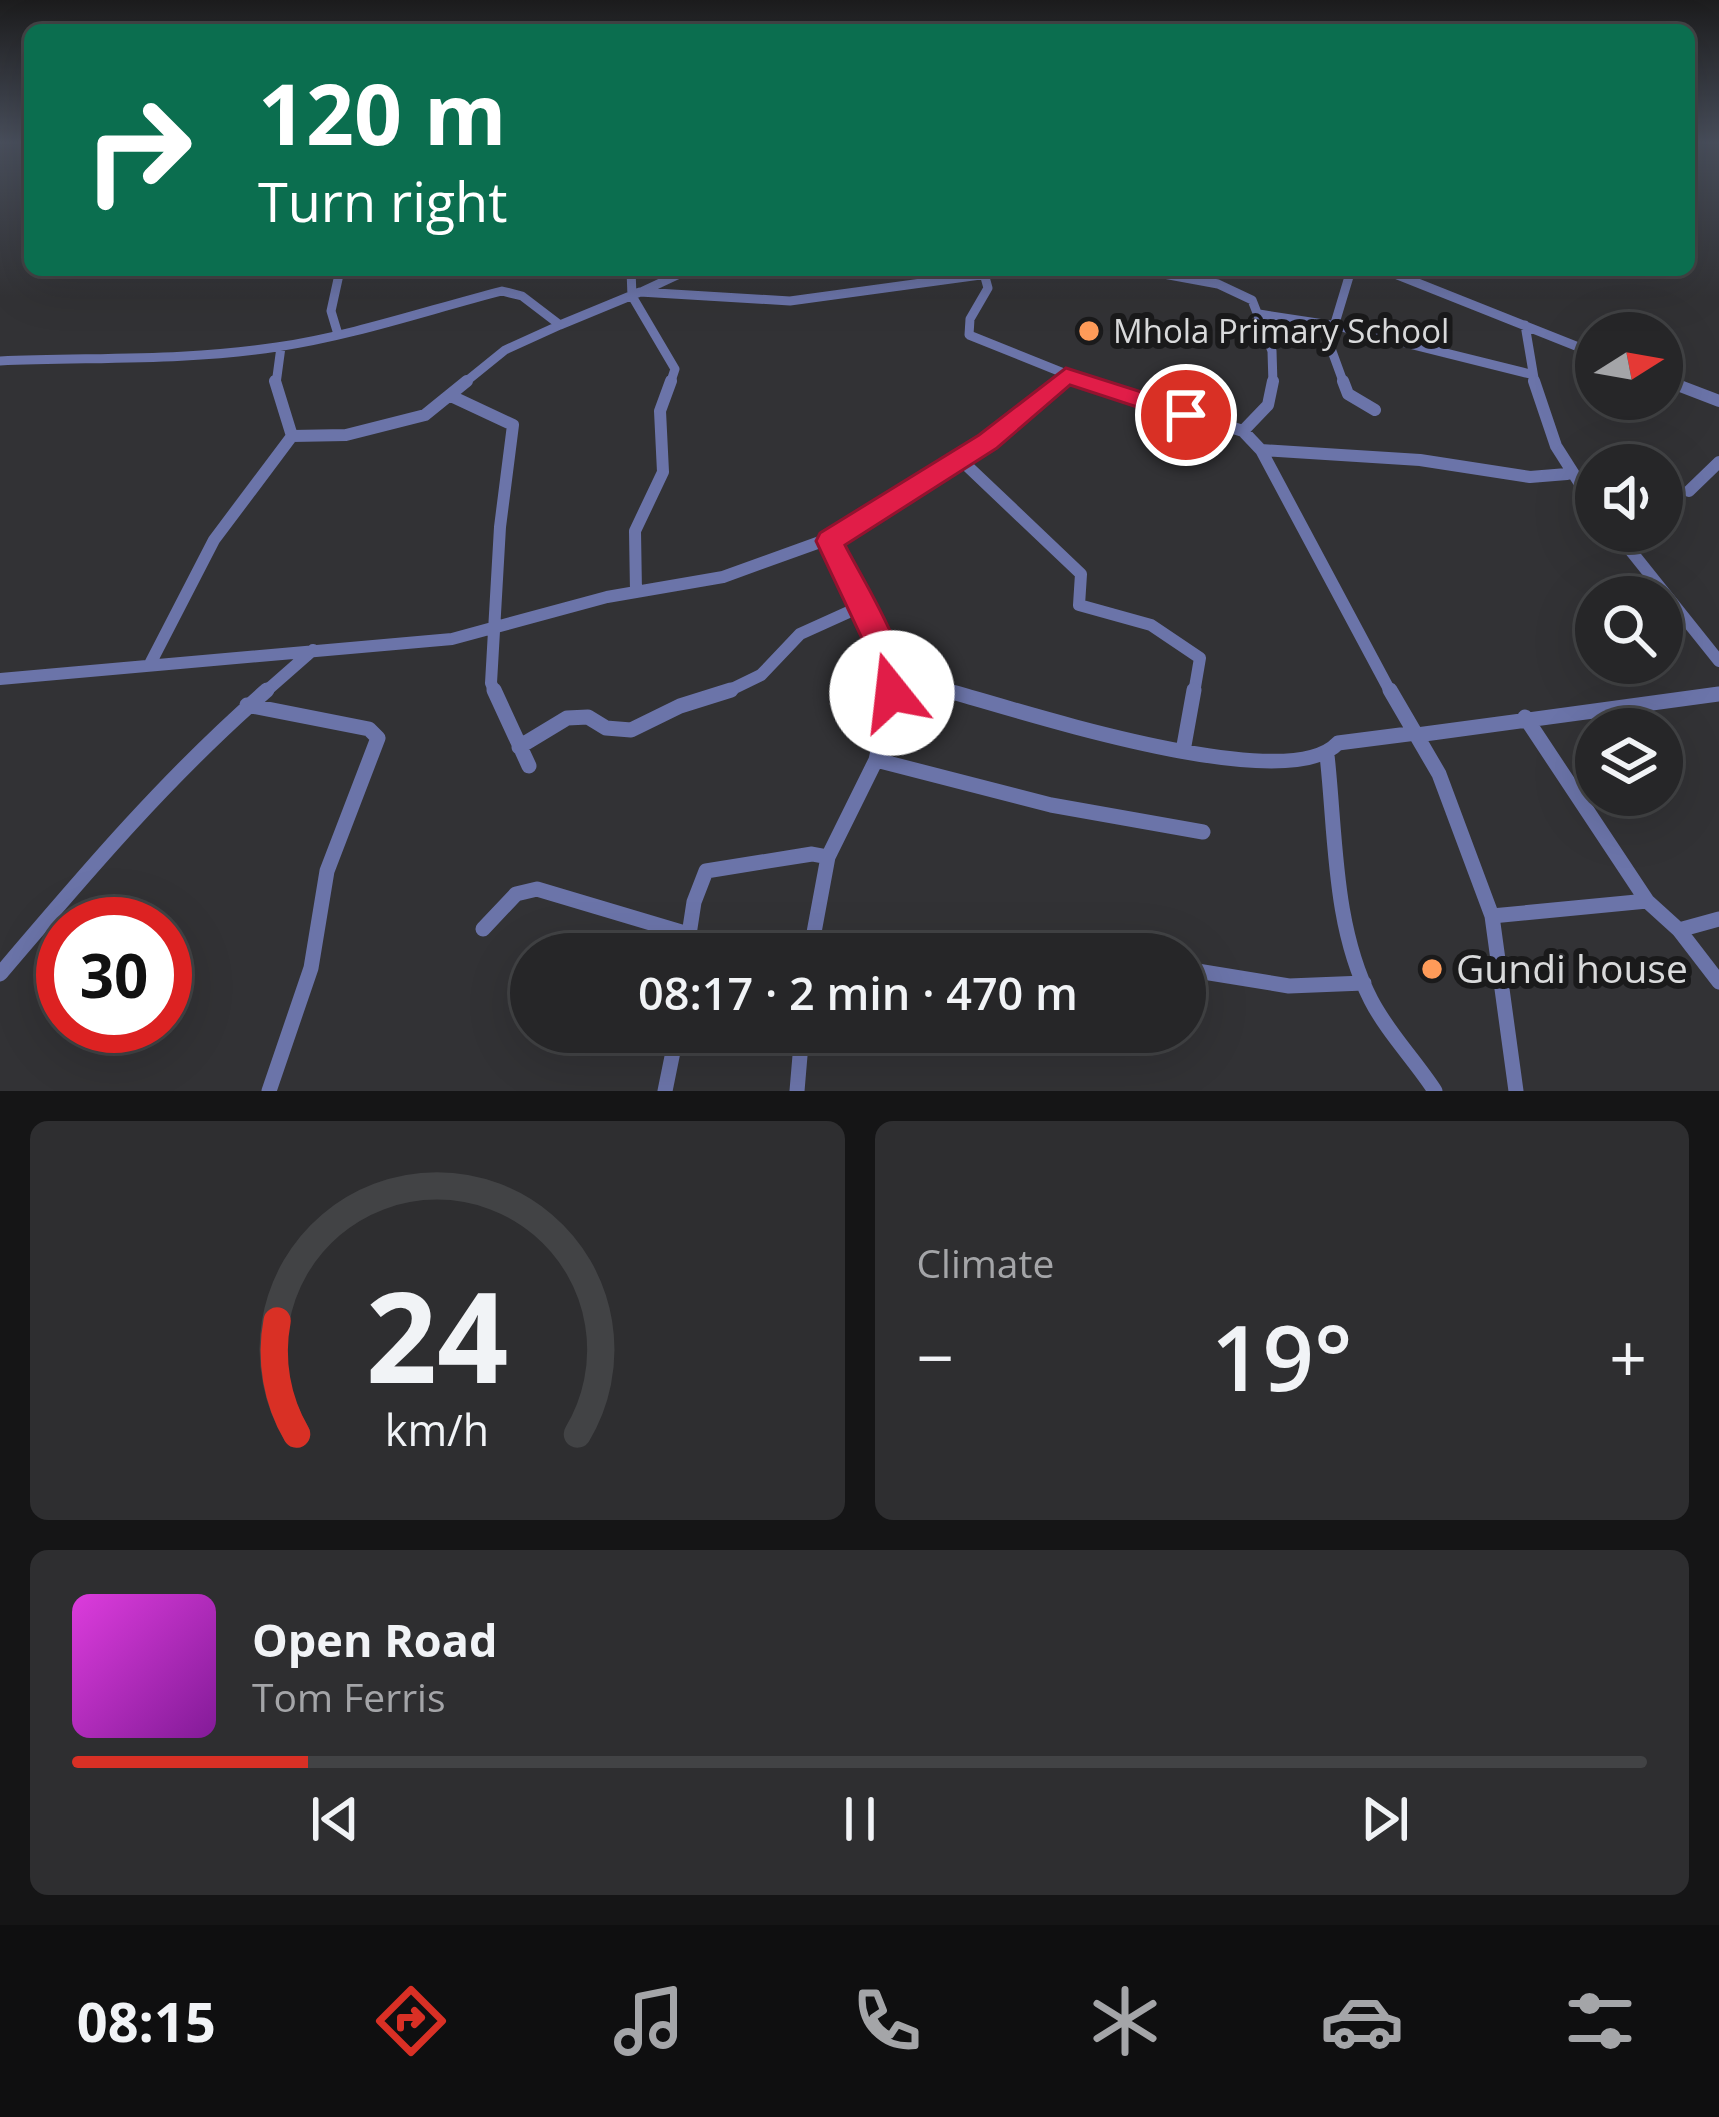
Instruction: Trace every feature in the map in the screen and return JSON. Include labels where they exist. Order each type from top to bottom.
[{"type":"street","points":[[337,332],[331,311],[339,276]]},
{"type":"street","points":[[632,276],[636,294],[675,369],[659,419],[663,472],[635,531],[636,592]]},
{"type":"street","points":[[150,664],[214,540],[262,470],[292,436],[346,435],[425,415],[505,350],[675,276]]},
{"type":"street","points":[[636,294],[790,301],[959,276]]},
{"type":"street","points":[[986,276],[988,288],[970,319],[968,333],[1066,376],[1243,431],[1261,450],[1345,613],[1416,734],[1467,841],[1492,916],[1516,1091]]},
{"type":"street","points":[[1173,276],[1247,294],[1259,314],[1271,354],[1274,394],[1252,426],[1243,431]]},
{"type":"street","points":[[1348,276],[1337,302],[1337,326],[1329,343],[1346,390],[1375,410]]},
{"type":"street","points":[[1399,276],[1575,345]]},
{"type":"street","points":[[0,361],[83,357],[154,361],[281,347],[502,291],[522,296],[560,325]]},
{"type":"street","points":[[1259,314],[1337,326],[1531,374]]},
{"type":"street","points":[[1525,325],[1531,374],[1567,474],[1575,483]]},
{"type":"street","points":[[281,347],[274,378],[292,436]]},
{"type":"street","points":[[0,679],[452,639],[636,592],[723,577],[830,541],[961,460],[1066,376]]},
{"type":"street","points":[[1683,387],[1719,401]]},
{"type":"street","points":[[451,396],[511,422],[514,431],[500,527],[491,688],[530,766]]},
{"type":"street","points":[[1261,450],[1420,460],[1530,477],[1567,474]]},
{"type":"street","points":[[961,460],[1081,574],[1079,605],[1159,629],[1200,658],[1183,751]]},
{"type":"street","points":[[1689,491],[1719,462]]},
{"type":"street","points":[[814,933],[828,857],[885,737],[892,675],[830,541]]},
{"type":"street","points":[[1632,552],[1719,661]]},
{"type":"street","points":[[519,747],[567,718],[588,717],[606,728],[631,730],[680,706],[709,700],[761,675],[800,634],[862,606]]},
{"type":"street","points":[[0,974],[121,831],[248,706],[313,650]]},
{"type":"street","points":[[892,675],[1126,741],[1275,762],[1327,755],[1338,743],[1719,694]]},
{"type":"street","points":[[248,706],[369,729],[378,738],[327,872],[311,968],[269,1091]]},
{"type":"street","points":[[1526,717],[1647,901],[1679,930],[1719,982]]},
{"type":"street","points":[[1327,755],[1340,888],[1364,983],[1435,1091]]},
{"type":"street","points":[[877,760],[1037,802],[1202,832]]},
{"type":"street","points":[[688,933],[706,872],[812,854],[828,857]]},
{"type":"street","points":[[483,929],[516,894],[537,889],[685,933]]},
{"type":"street","points":[[1492,916],[1647,901]]},
{"type":"street","points":[[1679,930],[1719,919]]},
{"type":"street","points":[[1206,973],[1289,986],[1364,983]]},
{"type":"street","points":[[665,1091],[672,1053]]},
{"type":"street","points":[[797,1091],[800,1053]]},
{"type":"place","name":"Mhola Primary School","points":[[1089,331]]},
{"type":"place","name":"Gundi house","points":[[1432,969]]},
{"type":"route","points":[[892,693],[890,666],[830,541],[988,442],[1066,376],[1186,415]]}]
